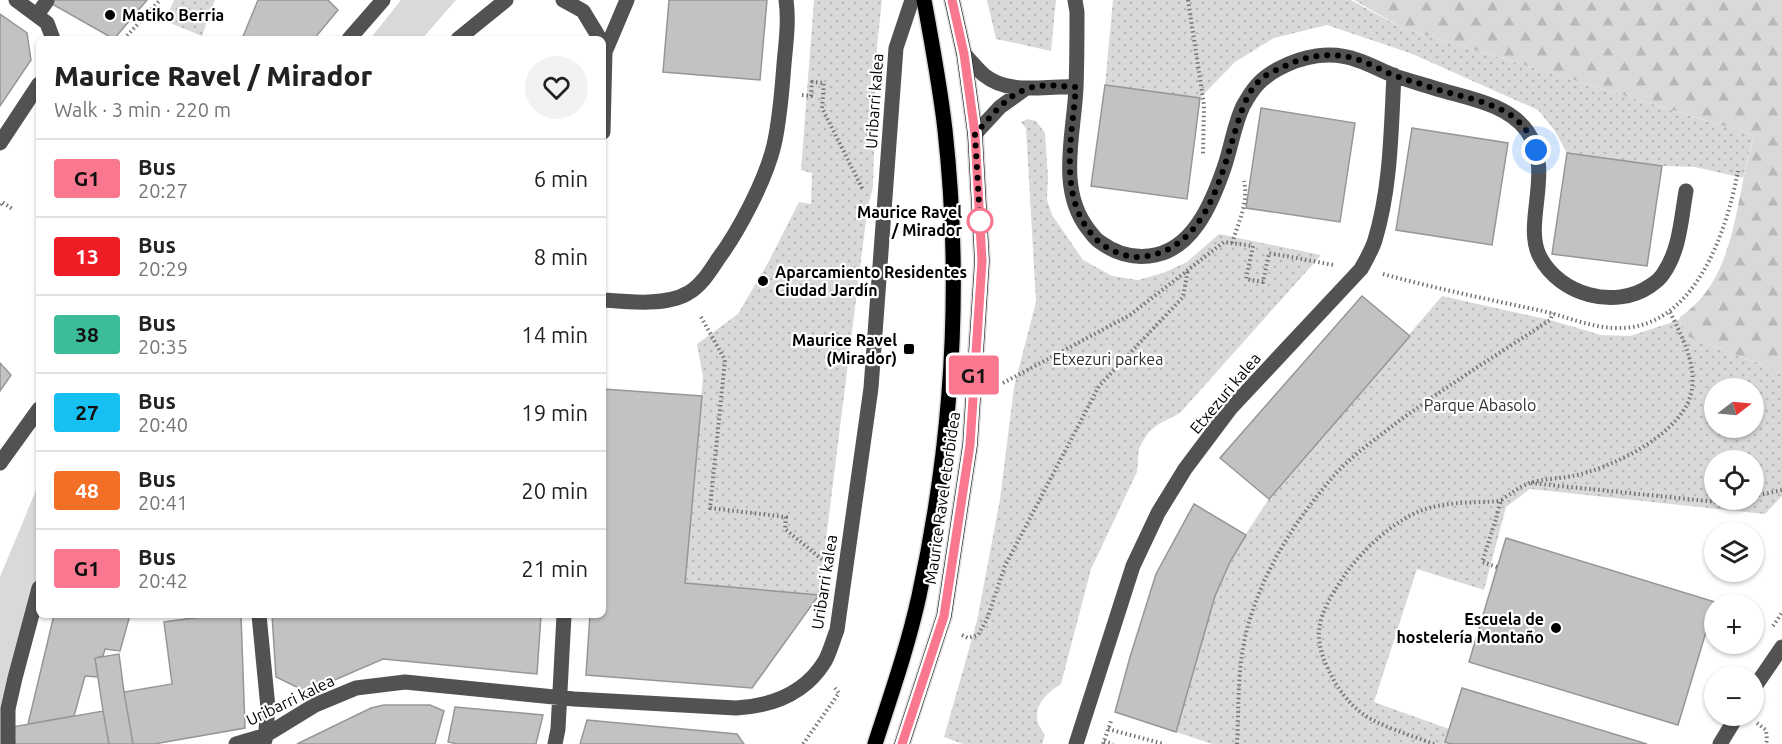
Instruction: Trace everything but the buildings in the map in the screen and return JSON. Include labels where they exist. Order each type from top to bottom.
[{"type":"main road","name":"Maurice Ravel etorbidea","points":[[875,744],[897,678],[919,597],[938,491],[949,378],[953,256],[946,147],[935,60],[924,0]]},
{"type":"main road","name":"Maurice Ravel etorbidea","points":[[902,744],[944,616],[970,445],[982,261],[975,134],[964,54],[952,0]]},
{"type":"street","points":[[16,0],[47,23],[52,36]]},
{"type":"street","points":[[352,36],[383,0]]},
{"type":"street","points":[[462,36],[506,0]]},
{"type":"street","points":[[563,0],[583,11],[597,36]]},
{"type":"street","points":[[606,40],[627,0]]},
{"type":"street","points":[[606,300],[631,302],[672,300],[689,293],[705,277],[732,241],[758,189],[774,146],[782,93],[787,8],[794,0]]},
{"type":"street","name":"Uribarri kalea","points":[[236,744],[265,739],[315,705],[356,688],[405,682],[559,698],[736,708],[775,702],[791,695],[808,682],[825,662],[837,630],[871,388],[896,48],[912,0]]},
{"type":"street","points":[[37,15],[46,1]]},
{"type":"street","points":[[1078,4],[1076,87],[1070,159],[1070,182],[1074,207],[1097,241],[1118,253],[1136,257],[1157,255],[1178,245],[1193,231],[1204,213],[1224,168],[1242,109],[1258,82],[1302,58],[1325,54],[1354,58],[1394,75],[1503,110],[1519,121],[1536,150],[1539,188],[1535,240],[1539,255],[1552,274],[1575,289],[1597,297],[1618,298],[1638,294],[1661,278],[1675,255],[1686,190]]},
{"type":"street","points":[[964,54],[985,76],[1002,85],[1024,89],[1055,86],[1076,87]]},
{"type":"street","name":"Etxezuri kalea","points":[[1076,744],[1133,566],[1158,513],[1185,470],[1230,409],[1362,269],[1375,242],[1391,143],[1394,75]]},
{"type":"street","points":[[0,143],[36,89]]},
{"type":"street","points":[[975,134],[1000,107],[1024,89]]},
{"type":"street","points":[[0,463],[36,413]]},
{"type":"street","points":[[8,744],[8,709],[36,599]]},
{"type":"street","points":[[259,618],[268,708],[265,739]]},
{"type":"street","points":[[555,744],[558,729],[564,618]]},
{"type":"street","points":[[1764,673],[1782,647]]},
{"type":"street","points":[[1720,744],[1731,726]]},
{"type":"path","points":[[127,36],[160,0]]},
{"type":"path","points":[[1188,0],[1204,105],[1203,165]]},
{"type":"path","points":[[811,96],[813,82],[824,83],[822,108],[866,197]]},
{"type":"path","points":[[1232,243],[1242,214],[1246,189],[1243,180]]},
{"type":"path","points":[[0,205],[2,202],[14,210]]},
{"type":"path","points":[[1003,383],[1130,315],[1224,242],[1253,246],[1246,279],[1263,282],[1269,253],[1337,265]]},
{"type":"path","points":[[962,635],[969,638],[978,636],[1005,567],[1099,386],[1184,297],[1188,270]]},
{"type":"path","points":[[1497,567],[1482,562],[1502,501],[1524,483],[1597,470],[1657,437],[1679,417],[1690,398],[1693,381],[1687,348],[1670,312]]},
{"type":"path","points":[[1237,744],[1240,671],[1248,624],[1260,591],[1281,547],[1305,512],[1334,475],[1377,437],[1550,320],[1553,313]]},
{"type":"path","points":[[701,317],[725,360],[710,508],[786,517],[785,529],[832,567]]},
{"type":"path","points":[[1524,483],[1704,501]]},
{"type":"path","points":[[1764,494],[1782,490]]},
{"type":"path","points":[[1434,744],[1359,711],[1334,683],[1319,650],[1317,639],[1323,612],[1345,575],[1365,550],[1408,517],[1430,508],[1502,501]]},
{"type":"path","points":[[802,744],[839,693],[835,688]]},
{"type":"path","points":[[1111,721],[1103,743],[1113,744]]},
{"type":"path","points":[[1761,726],[1766,730],[1766,744]]},
{"type":"path","points":[[1108,729],[1164,744]]},
{"type":"green space","points":[[174,0],[215,0],[202,36],[165,21]]},
{"type":"green space","points":[[401,0],[456,0],[425,36],[372,36]]},
{"type":"green space","points":[[814,0],[882,0],[877,46],[873,186],[867,212],[819,595],[685,583],[703,377],[697,344],[738,314],[769,261],[799,202],[811,204],[812,173],[801,170]]},
{"type":"green space","points":[[987,0],[1056,0],[1051,51],[996,39]]},
{"type":"green space","points":[[1113,0],[1351,0],[1402,28],[1754,135],[1743,178],[1695,167],[1662,166],[1567,153],[1555,131],[1538,110],[1410,53],[1327,25],[1274,38],[1235,62],[1200,98],[1105,85]]},
{"type":"green space","points":[[1354,0],[1782,0],[1782,373],[1689,337],[1679,320],[1707,290],[1725,257],[1754,135],[1402,28]]},
{"type":"green space","name":"Etxezuri parkea","points":[[1028,119],[1036,121],[1045,133],[1047,200],[1052,215],[1083,260],[1112,276],[1138,280],[1163,273],[1187,262],[1219,234],[1321,255],[1180,413],[1157,425],[1148,433],[1139,448],[1137,472],[1091,569],[1061,684],[1048,694],[1037,712],[1037,719],[1045,735],[1042,744],[963,744],[944,737],[977,621],[1000,499],[1014,387],[1036,302],[1026,128],[1021,122]]},
{"type":"green space","name":"Parque Abasolo","points":[[1442,296],[1550,320],[1601,335],[1630,336],[1679,320],[1689,337],[1782,373],[1782,496],[1765,514],[1727,510],[1764,510],[1764,450],[1704,450],[1704,508],[1530,489],[1506,507],[1484,590],[1417,569],[1374,702],[1449,729],[1445,742],[1452,744],[1212,744],[1176,732],[1213,602],[1239,546],[1269,499]]},
{"type":"green space","points":[[36,490],[36,590],[5,705],[2,744],[0,744],[0,577]]},
{"type":"bus line","name":"G1","points":[[902,744],[944,616],[970,445],[982,261],[975,134],[964,54],[952,0]]},
{"type":"place","name":"Matiko Berria","points":[[110,15]]},
{"type":"place","name":"Maurice Ravel / Mirador","points":[[980,221]]},
{"type":"place","name":"Aparcamiento Residentes Ciudad Jardín","points":[[763,281]]},
{"type":"place","name":"Maurice Ravel (Mirador)","points":[[909,349]]},
{"type":"place","name":"Escuela de hostelería Montaño","points":[[1556,628]]},
{"type":"route","points":[[980,221],[975,134],[1000,107],[1024,89],[1055,86],[1076,87],[1070,159],[1070,182],[1074,207],[1097,241],[1118,253],[1136,257],[1157,255],[1178,245],[1193,231],[1204,213],[1224,168],[1242,109],[1258,82],[1302,58],[1325,54],[1354,58],[1394,75],[1503,110],[1519,121],[1536,150]]}]
